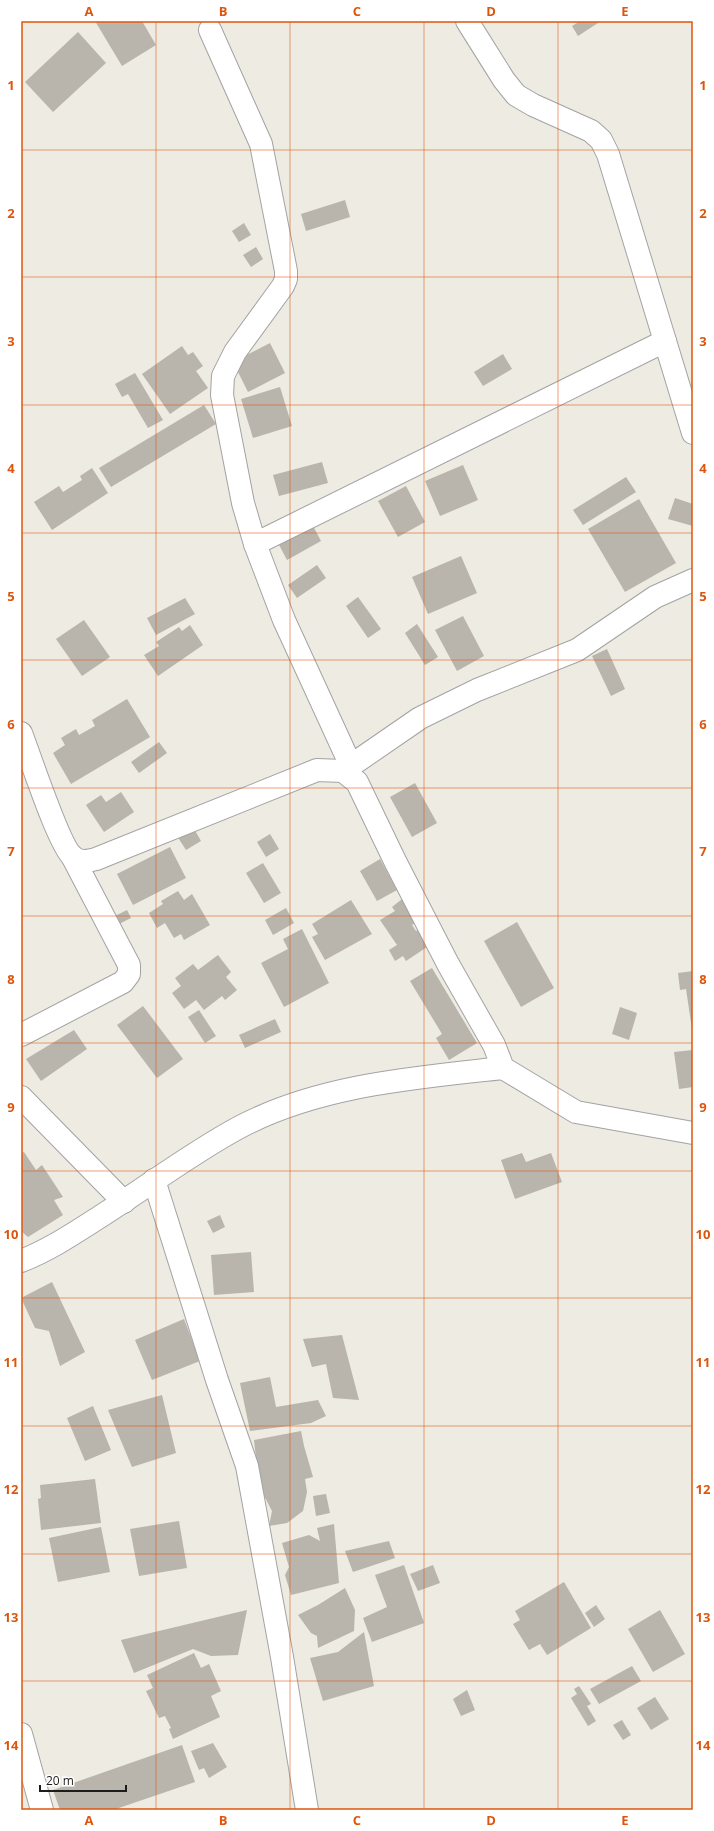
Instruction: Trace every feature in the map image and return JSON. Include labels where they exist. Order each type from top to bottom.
[{"type":"street","points":[[467,21],[504,80],[516,95],[533,105],[591,131],[601,140],[608,154],[693,433]]},
{"type":"street","points":[[210,30],[262,144],[286,271],[286,279],[283,286],[235,352],[223,376],[222,395],[241,495],[255,544],[284,620],[347,768],[357,782],[395,861],[448,964],[494,1045],[502,1068]]},
{"type":"street","points":[[255,544],[665,341]]},
{"type":"street","points":[[72,856],[82,862],[96,859],[317,770],[347,768],[420,718],[477,690],[577,650],[655,597],[693,580]]},
{"type":"street","points":[[21,733],[62,840],[72,856],[129,965],[129,974],[123,982],[21,1035]]},
{"type":"street","points":[[21,1261],[65,1240],[124,1202],[154,1180],[238,1128],[292,1104],[346,1091],[410,1079],[502,1068],[576,1112],[693,1133]]},
{"type":"street","points":[[21,1097],[124,1202]]},
{"type":"street","points":[[154,1180],[217,1380],[247,1466],[282,1657],[307,1810]]},
{"type":"street","points":[[21,1734],[42,1810]]},
{"type":"building","points":[[95,21],[142,21],[156,45],[122,66]]},
{"type":"building","points":[[580,21],[601,21],[578,36],[572,26]]},
{"type":"building","points":[[78,32],[106,63],[53,112],[25,82]]},
{"type":"building","points":[[345,200],[350,217],[306,231],[301,214]]},
{"type":"building","points":[[244,223],[251,235],[239,242],[232,231]]},
{"type":"building","points":[[256,247],[263,259],[251,267],[243,255]]},
{"type":"building","points":[[270,343],[285,373],[248,392],[233,362]]},
{"type":"building","points":[[182,346],[188,355],[193,352],[203,366],[196,371],[208,388],[170,414],[142,374]]},
{"type":"building","points":[[503,354],[512,369],[483,386],[474,372]]},
{"type":"building","points":[[135,373],[163,420],[148,428],[128,394],[122,397],[115,384]]},
{"type":"building","points":[[280,387],[292,426],[253,438],[241,399]]},
{"type":"building","points":[[204,405],[216,424],[111,487],[99,468]]},
{"type":"building","points":[[322,462],[328,483],[279,496],[273,475]]},
{"type":"building","points":[[463,465],[478,500],[440,516],[425,481]]},
{"type":"building","points":[[92,468],[108,493],[52,530],[34,502],[59,486],[63,492],[82,480],[80,476]]},
{"type":"building","points":[[626,477],[636,492],[583,525],[573,510]]},
{"type":"building","points":[[406,486],[425,522],[398,537],[378,501]]},
{"type":"building","points":[[675,498],[693,504],[693,526],[668,519]]},
{"type":"building","points":[[639,499],[676,563],[625,592],[588,529]]},
{"type":"building","points":[[311,522],[321,541],[287,560],[277,541]]},
{"type":"building","points":[[461,556],[477,593],[428,614],[412,577]]},
{"type":"building","points":[[317,565],[326,578],[297,598],[288,585]]},
{"type":"building","points":[[358,597],[381,629],[368,638],[346,606]]},
{"type":"building","points":[[185,598],[195,614],[156,635],[147,618]]},
{"type":"building","points":[[463,616],[484,656],[457,671],[435,630]]},
{"type":"building","points":[[84,620],[110,657],[82,676],[56,639]]},
{"type":"building","points":[[417,624],[438,657],[425,665],[405,633]]},
{"type":"building","points":[[190,625],[203,645],[158,676],[144,655],[159,646],[156,642],[179,627],[182,631]]},
{"type":"building","points":[[607,649],[625,689],[611,696],[592,656]]},
{"type":"building","points":[[127,699],[150,737],[71,784],[53,753],[65,745],[61,738],[76,729],[79,735],[95,726],[92,720]]},
{"type":"building","points":[[159,742],[167,753],[139,773],[131,762]]},
{"type":"building","points":[[415,783],[437,823],[412,837],[390,797]]},
{"type":"building","points":[[121,792],[134,812],[104,832],[86,805],[101,795],[106,802]]},
{"type":"building","points":[[193,827],[201,841],[186,850],[177,836]]},
{"type":"building","points":[[270,834],[279,849],[266,857],[257,842]]},
{"type":"building","points":[[170,847],[186,878],[133,905],[117,874]]},
{"type":"building","points":[[380,859],[397,890],[377,901],[360,871]]},
{"type":"building","points":[[263,863],[281,893],[264,903],[246,873]]},
{"type":"building","points":[[178,891],[184,900],[192,894],[210,925],[184,940],[181,934],[174,938],[165,923],[157,928],[149,913],[163,904],[161,901]]},
{"type":"building","points":[[402,899],[417,922],[412,925],[416,931],[420,929],[430,945],[406,961],[403,956],[395,961],[389,950],[397,945],[380,920],[395,911],[392,907]]},
{"type":"building","points":[[351,900],[372,934],[325,960],[312,937],[318,934],[312,924]]},
{"type":"building","points":[[286,908],[294,923],[273,935],[265,920]]},
{"type":"building","points":[[127,910],[131,918],[119,924],[115,916]]},
{"type":"building","points":[[517,922],[554,988],[521,1007],[484,941]]},
{"type":"building","points":[[302,929],[329,983],[284,1007],[261,963],[288,949],[283,939]]},
{"type":"building","points":[[218,955],[231,972],[226,977],[237,990],[225,1000],[222,996],[204,1010],[196,1000],[184,1009],[172,993],[181,986],[175,978],[193,964],[198,970]]},
{"type":"building","points":[[432,968],[477,1043],[449,1060],[436,1038],[442,1034],[410,981]]},
{"type":"building","points":[[693,971],[692,1029],[686,989],[680,990],[678,973]]},
{"type":"building","points":[[143,1006],[183,1059],[157,1078],[117,1025]]},
{"type":"building","points":[[620,1007],[637,1013],[629,1040],[612,1034]]},
{"type":"building","points":[[199,1010],[216,1036],[205,1043],[188,1017]]},
{"type":"building","points":[[275,1019],[281,1032],[245,1048],[239,1035]]},
{"type":"building","points":[[74,1030],[87,1049],[41,1081],[26,1059]]},
{"type":"building","points":[[693,1050],[693,1087],[679,1089],[674,1052]]},
{"type":"building","points":[[24,1152],[36,1170],[42,1165],[63,1197],[54,1200],[63,1215],[28,1237],[21,1231],[21,1153]]},
{"type":"building","points":[[522,1153],[526,1162],[551,1153],[562,1182],[515,1199],[501,1160]]},
{"type":"building","points":[[220,1215],[225,1227],[213,1233],[207,1221]]},
{"type":"building","points":[[251,1252],[254,1292],[214,1295],[211,1255]]},
{"type":"building","points":[[52,1282],[85,1352],[60,1366],[49,1331],[35,1328],[21,1298]]},
{"type":"building","points":[[184,1319],[200,1361],[152,1380],[135,1340]]},
{"type":"building","points":[[342,1335],[359,1400],[333,1398],[326,1364],[312,1367],[303,1339]]},
{"type":"building","points":[[270,1377],[276,1407],[318,1400],[326,1416],[311,1423],[250,1431],[240,1383]]},
{"type":"building","points":[[162,1395],[176,1453],[132,1467],[108,1410]]},
{"type":"building","points":[[93,1406],[111,1450],[85,1461],[67,1418]]},
{"type":"building","points":[[301,1431],[313,1477],[305,1479],[307,1492],[303,1511],[287,1523],[269,1526],[272,1511],[259,1486],[254,1440]]},
{"type":"building","points":[[95,1479],[101,1523],[41,1530],[38,1499],[41,1498],[40,1485]]},
{"type":"building","points":[[326,1494],[330,1513],[316,1516],[313,1496]]},
{"type":"building","points":[[179,1521],[187,1568],[139,1576],[130,1529]]},
{"type":"building","points":[[334,1524],[339,1583],[291,1595],[285,1575],[289,1567],[282,1543],[309,1535],[320,1541],[317,1528]]},
{"type":"building","points":[[101,1527],[110,1572],[58,1582],[49,1538]]},
{"type":"building","points":[[389,1541],[395,1558],[353,1572],[345,1551]]},
{"type":"building","points":[[404,1565],[424,1623],[372,1642],[363,1618],[387,1607],[375,1575]]},
{"type":"building","points":[[433,1565],[440,1583],[418,1591],[410,1574]]},
{"type":"building","points":[[564,1582],[591,1628],[547,1655],[540,1644],[529,1650],[513,1624],[520,1620],[515,1611]]},
{"type":"building","points":[[345,1588],[355,1610],[354,1631],[318,1648],[317,1636],[311,1633],[298,1615],[318,1605]]},
{"type":"building","points":[[596,1605],[605,1619],[594,1627],[585,1613]]},
{"type":"building","points":[[247,1610],[238,1655],[211,1656],[193,1649],[134,1673],[121,1640]]},
{"type":"building","points":[[660,1610],[685,1654],[653,1672],[628,1629]]},
{"type":"building","points":[[364,1632],[374,1686],[323,1701],[310,1658],[338,1652]]},
{"type":"building","points":[[194,1653],[201,1668],[209,1664],[221,1691],[211,1696],[220,1717],[173,1739],[169,1729],[171,1728],[165,1716],[159,1718],[146,1691],[153,1688],[147,1675]]},
{"type":"building","points":[[632,1666],[641,1681],[599,1704],[590,1689]]},
{"type":"building","points":[[579,1686],[591,1704],[587,1706],[596,1721],[588,1726],[571,1698],[577,1694],[574,1689]]},
{"type":"building","points":[[467,1690],[475,1710],[461,1716],[453,1699]]},
{"type":"building","points":[[655,1697],[669,1719],[651,1730],[637,1708]]},
{"type":"building","points":[[622,1720],[631,1735],[623,1740],[613,1725]]},
{"type":"building","points":[[213,1743],[227,1767],[209,1778],[204,1768],[199,1770],[191,1751]]},
{"type":"building","points":[[182,1745],[195,1782],[113,1810],[60,1810],[53,1790]]}]
